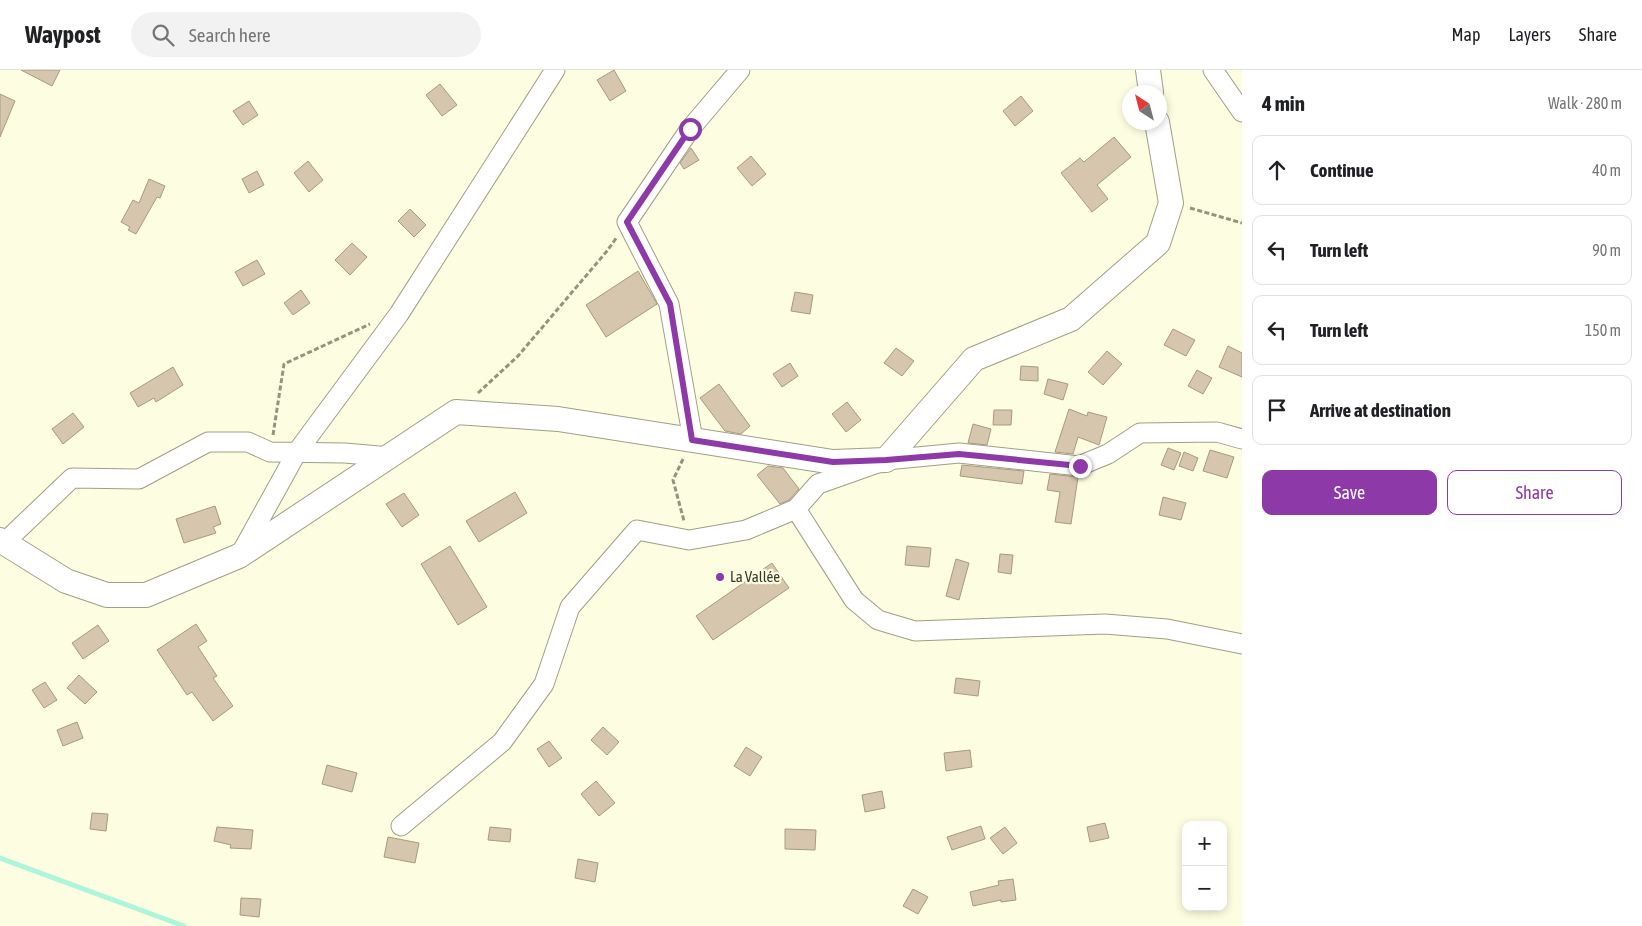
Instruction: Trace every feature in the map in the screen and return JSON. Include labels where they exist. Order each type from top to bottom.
[{"type":"street","points":[[239,556],[297,452],[399,314],[555,70]]},
{"type":"street","points":[[692,440],[670,304],[627,222],[690,129],[740,70]]},
{"type":"street","points":[[1148,70],[1150,85]]},
{"type":"street","points":[[1213,70],[1242,112]]},
{"type":"street","points":[[401,826],[502,742],[544,684],[570,607],[637,530],[689,540],[746,530],[796,509],[818,484],[886,460],[974,359],[1070,319],[1158,243],[1171,203],[1158,130]]},
{"type":"street","points":[[390,456],[345,452],[270,452],[248,442],[208,442],[139,479],[72,478],[2,541],[66,581],[107,595],[146,595],[239,556],[390,456],[456,412],[558,419],[833,462],[959,454],[1080,466],[1108,454],[1140,432],[1217,432],[1242,439]]},
{"type":"street","points":[[796,509],[854,600],[878,620],[915,631],[1105,624],[1168,629],[1242,644]]},
{"type":"path","points":[[1171,203],[1242,222]]},
{"type":"path","points":[[456,412],[518,356],[607,251],[627,222]]},
{"type":"path","points":[[270,452],[284,364],[363,326],[399,314]]},
{"type":"path","points":[[689,540],[673,480],[692,440]]},
{"type":"building","points":[[21,70],[60,70],[52,86]]},
{"type":"building","points":[[614,70],[626,91],[610,101],[597,80]]},
{"type":"building","points":[[440,84],[457,105],[442,116],[426,95]]},
{"type":"building","points":[[0,94],[15,101],[0,137]]},
{"type":"building","points":[[1021,96],[1033,111],[1015,126],[1003,111]]},
{"type":"building","points":[[249,101],[258,115],[243,125],[233,111]]},
{"type":"building","points":[[1114,137],[1131,157],[1097,185],[1108,199],[1092,212],[1061,173],[1080,158],[1084,162]]},
{"type":"building","points":[[691,148],[699,160],[684,169],[680,163]]},
{"type":"building","points":[[751,156],[766,174],[752,186],[737,168]]},
{"type":"building","points":[[308,161],[323,180],[309,192],[294,173]]},
{"type":"building","points":[[257,171],[264,185],[249,193],[242,179]]},
{"type":"building","points":[[149,179],[165,186],[160,198],[157,197],[136,234],[128,230],[130,227],[121,222],[133,200],[139,203]]},
{"type":"building","points":[[410,209],[426,225],[414,237],[398,221]]},
{"type":"building","points":[[352,243],[367,257],[350,275],[335,260]]},
{"type":"building","points":[[257,260],[265,274],[243,286],[235,272]]},
{"type":"building","points":[[638,271],[657,304],[606,337],[586,305]]},
{"type":"building","points":[[301,290],[310,303],[293,315],[284,303]]},
{"type":"building","points":[[795,292],[813,295],[810,314],[791,311]]},
{"type":"building","points":[[1173,329],[1195,340],[1186,356],[1164,345]]},
{"type":"building","points":[[1228,346],[1242,353],[1242,377],[1219,367]]},
{"type":"building","points":[[896,348],[914,361],[902,376],[884,363]]},
{"type":"building","points":[[1107,351],[1122,364],[1103,385],[1088,372]]},
{"type":"building","points":[[790,363],[798,376],[782,387],[773,374]]},
{"type":"building","points":[[1021,366],[1038,367],[1038,381],[1020,380]]},
{"type":"building","points":[[173,367],[183,385],[156,402],[154,398],[138,407],[130,393]]},
{"type":"building","points":[[1197,370],[1212,378],[1203,394],[1188,386]]},
{"type":"building","points":[[1048,379],[1068,384],[1063,400],[1044,394]]},
{"type":"building","points":[[719,384],[750,426],[741,434],[725,431],[700,398]]},
{"type":"building","points":[[847,402],[861,420],[846,432],[832,414]]},
{"type":"building","points":[[1069,409],[1087,416],[1088,412],[1107,417],[1099,445],[1078,437],[1073,454],[1055,452]]},
{"type":"building","points":[[994,410],[1012,410],[1011,425],[993,425]]},
{"type":"building","points":[[73,413],[84,427],[63,444],[52,429]]},
{"type":"building","points":[[973,424],[991,429],[987,445],[968,443]]},
{"type":"building","points":[[1168,448],[1181,453],[1174,470],[1161,465]]},
{"type":"building","points":[[1210,450],[1234,457],[1227,478],[1203,471]]},
{"type":"building","points":[[1184,452],[1198,458],[1193,471],[1179,466]]},
{"type":"building","points":[[962,465],[1024,471],[1022,484],[960,476]]},
{"type":"building","points":[[768,466],[783,468],[799,489],[789,500],[780,504],[757,475]]},
{"type":"building","points":[[1050,474],[1078,477],[1071,524],[1055,522],[1060,492],[1047,490]]},
{"type":"building","points":[[515,492],[527,513],[479,542],[466,521]]},
{"type":"building","points":[[404,493],[419,515],[402,527],[386,504]]},
{"type":"building","points":[[1163,497],[1186,503],[1181,520],[1159,515]]},
{"type":"building","points":[[215,506],[221,524],[213,527],[216,533],[184,543],[176,519]]},
{"type":"building","points":[[450,546],[487,607],[458,625],[421,564]]},
{"type":"building","points":[[907,546],[931,548],[929,567],[905,565]]},
{"type":"building","points":[[1000,554],[1013,555],[1011,574],[998,572]]},
{"type":"building","points":[[956,559],[969,563],[959,600],[946,596]]},
{"type":"building","points":[[772,563],[789,588],[713,640],[696,616]]},
{"type":"building","points":[[196,624],[207,641],[198,647],[217,676],[213,678],[233,706],[213,721],[192,692],[187,695],[157,650]]},
{"type":"building","points":[[98,625],[109,641],[83,659],[72,643]]},
{"type":"building","points":[[79,675],[97,692],[85,704],[67,688]]},
{"type":"building","points":[[956,678],[980,681],[978,696],[954,693]]},
{"type":"building","points":[[45,682],[57,700],[44,708],[32,690]]},
{"type":"building","points":[[77,722],[83,738],[63,746],[57,730]]},
{"type":"building","points":[[603,727],[619,742],[607,755],[591,740]]},
{"type":"building","points":[[549,741],[562,758],[549,767],[537,749]]},
{"type":"building","points":[[746,747],[762,757],[750,776],[734,766]]},
{"type":"building","points":[[970,750],[972,767],[946,771],[944,753]]},
{"type":"building","points":[[327,765],[357,773],[352,792],[322,784]]},
{"type":"building","points":[[596,781],[615,803],[599,816],[581,794]]},
{"type":"building","points":[[882,791],[885,808],[865,812],[862,795]]},
{"type":"building","points":[[92,813],[108,814],[106,831],[90,829]]},
{"type":"building","points":[[1105,823],[1109,838],[1090,842],[1087,827]]},
{"type":"building","points":[[981,826],[985,839],[952,850],[947,837]]},
{"type":"building","points":[[217,827],[253,830],[251,849],[230,848],[231,845],[214,841]]},
{"type":"building","points":[[490,827],[511,829],[510,842],[488,840]]},
{"type":"building","points":[[1005,827],[1017,843],[1003,854],[990,838]]},
{"type":"building","points":[[785,829],[816,830],[815,850],[785,849]]},
{"type":"building","points":[[388,837],[419,843],[415,863],[384,857]]},
{"type":"building","points":[[578,859],[598,863],[595,882],[575,878]]},
{"type":"building","points":[[1013,879],[1016,900],[1001,902],[1001,900],[973,906],[970,892],[999,885],[998,881]]},
{"type":"building","points":[[913,889],[928,897],[918,914],[903,906]]},
{"type":"building","points":[[241,898],[261,899],[259,917],[240,915]]},
{"type":"waterway","points":[[0,858],[184,926]]},
{"type":"place","name":"La Vallée","points":[[720,577]]},
{"type":"route","points":[[690,129],[627,222],[670,304],[692,440],[833,462],[959,454],[1080,466]]}]
